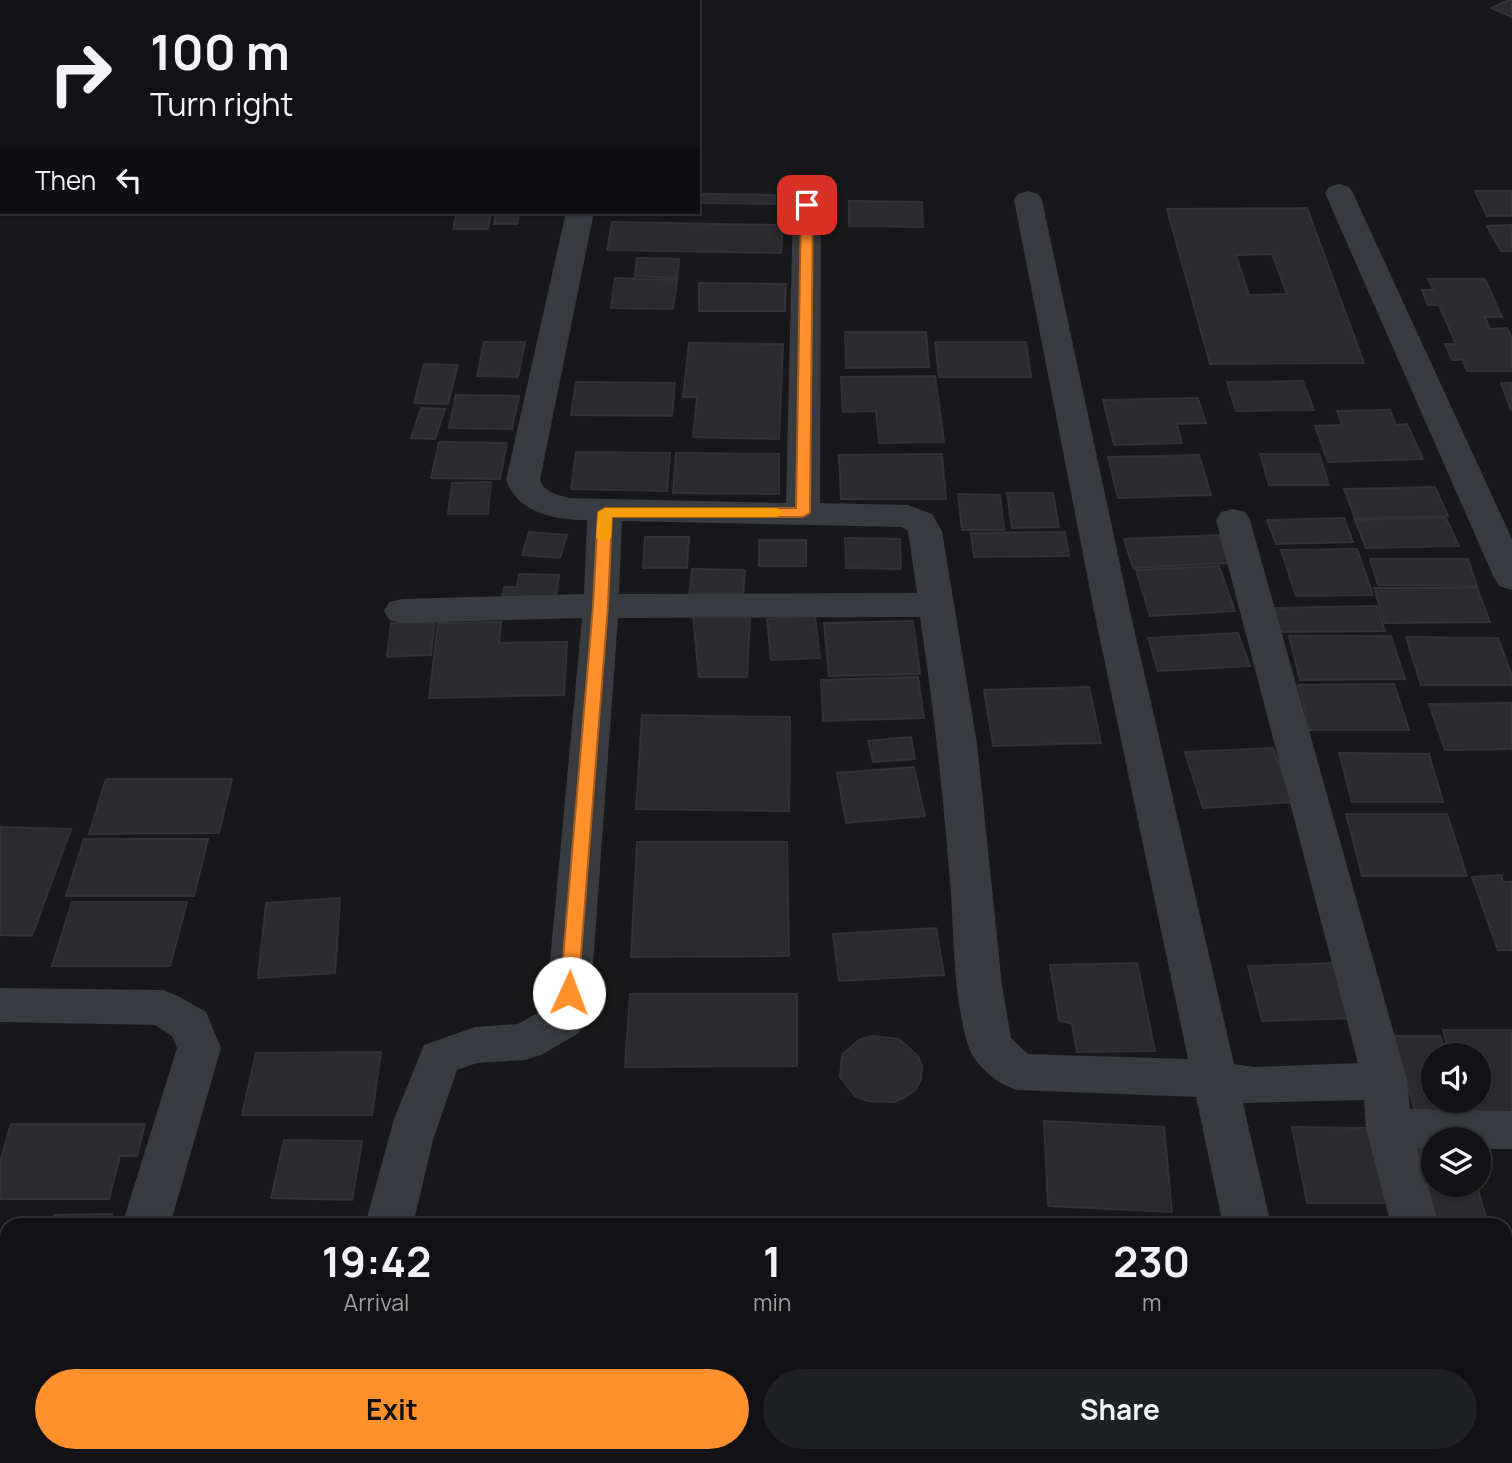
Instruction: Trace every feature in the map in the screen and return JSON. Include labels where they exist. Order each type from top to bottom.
[{"type":"street","points":[[1339,193],[1512,578]]},
{"type":"street","points":[[1028,200],[1112,611],[1245,1218]]},
{"type":"street","points":[[803,513],[807,205]]},
{"type":"street","points":[[580,214],[523,480],[530,495],[536,500],[570,509],[605,512],[908,516],[920,522],[925,531],[958,744],[980,985],[990,1046],[1017,1073],[1214,1079],[1254,1086],[1385,1080]]},
{"type":"street","points":[[391,1218],[420,1106],[440,1058],[475,1045],[525,1042],[563,1020],[569,993],[601,606],[605,512]]},
{"type":"street","points":[[1233,520],[1385,1080],[1389,1128],[1413,1218]]},
{"type":"street","points":[[402,611],[601,606],[935,605]]},
{"type":"street","points":[[0,1005],[163,1008],[190,1025],[200,1048],[148,1218]]},
{"type":"street","points":[[1389,1128],[1512,1130]]},
{"type":"building","points":[[1509,0],[1512,0],[1512,17],[1491,8]]},
{"type":"building","points":[[1475,191],[1512,191],[1512,216],[1487,216]]},
{"type":"building","points":[[702,194],[775,195],[775,204],[701,203]]},
{"type":"building","points":[[849,201],[922,202],[923,227],[849,226]]},
{"type":"building","points":[[1307,208],[1364,363],[1210,364],[1167,209]],"holes":[[[1272,254],[1287,294],[1249,295],[1236,255]]]},
{"type":"building","points":[[457,214],[491,214],[488,229],[453,229]]},
{"type":"building","points":[[496,214],[519,214],[517,224],[494,224]]},
{"type":"building","points":[[612,222],[783,225],[781,253],[607,250]]},
{"type":"building","points":[[1512,225],[1512,251],[1501,251],[1487,226]]},
{"type":"building","points":[[637,258],[679,259],[677,278],[635,276]]},
{"type":"building","points":[[615,278],[677,280],[673,309],[611,308]]},
{"type":"building","points":[[1428,279],[1485,279],[1502,317],[1485,317],[1490,329],[1507,328],[1512,339],[1512,371],[1467,371],[1463,360],[1452,360],[1445,344],[1456,344],[1439,305],[1428,305],[1422,290],[1433,290]]},
{"type":"building","points":[[699,283],[786,284],[785,311],[699,311]]},
{"type":"building","points":[[845,332],[926,332],[929,367],[846,368]]},
{"type":"building","points":[[484,342],[525,342],[518,377],[477,376]]},
{"type":"building","points":[[935,342],[1026,342],[1031,377],[939,377]]},
{"type":"building","points":[[689,343],[783,344],[779,439],[693,437],[697,397],[683,397]]},
{"type":"building","points":[[424,364],[458,365],[448,404],[414,403]]},
{"type":"building","points":[[935,376],[944,442],[879,443],[876,411],[843,412],[841,377]]},
{"type":"building","points":[[1303,381],[1314,410],[1236,411],[1227,382]]},
{"type":"building","points":[[576,382],[675,383],[672,416],[571,415]]},
{"type":"building","points":[[1501,383],[1512,383],[1512,410],[1511,410]]},
{"type":"building","points":[[456,395],[519,396],[512,429],[449,428]]},
{"type":"building","points":[[1198,398],[1206,423],[1177,424],[1182,443],[1114,445],[1103,400]]},
{"type":"building","points":[[421,408],[445,409],[435,439],[411,438]]},
{"type":"building","points":[[1390,410],[1396,425],[1407,424],[1423,459],[1328,462],[1315,426],[1342,425],[1337,411]]},
{"type":"building","points":[[439,442],[507,443],[500,479],[431,478]]},
{"type":"building","points":[[576,452],[670,453],[667,491],[571,489]]},
{"type":"building","points":[[676,453],[779,454],[779,494],[673,493]]},
{"type":"building","points":[[942,454],[946,499],[841,499],[839,455]]},
{"type":"building","points":[[1260,454],[1319,454],[1329,485],[1269,485]]},
{"type":"building","points":[[1199,455],[1211,495],[1118,498],[1108,457]]},
{"type":"building","points":[[491,482],[488,514],[448,514],[452,483]]},
{"type":"building","points":[[1435,487],[1448,516],[1355,518],[1344,489]]},
{"type":"building","points":[[1007,493],[1053,493],[1059,527],[1012,528]]},
{"type":"building","points":[[958,494],[1000,495],[1004,530],[962,530]]},
{"type":"building","points":[[1344,518],[1353,542],[1276,544],[1267,520]]},
{"type":"building","points":[[1446,518],[1459,546],[1366,548],[1355,520]]},
{"type":"building","points":[[529,532],[567,535],[560,558],[522,555]]},
{"type":"building","points":[[1065,532],[1069,556],[974,557],[971,533]]},
{"type":"building","points":[[1219,535],[1228,563],[1133,568],[1124,539]]},
{"type":"building","points":[[645,537],[689,537],[687,568],[643,568]]},
{"type":"building","points":[[845,538],[900,539],[901,569],[846,568]]},
{"type":"building","points":[[759,540],[806,540],[806,566],[759,566]]},
{"type":"building","points":[[1357,549],[1373,595],[1296,596],[1281,550]]},
{"type":"building","points":[[1370,559],[1468,559],[1477,586],[1378,585]]},
{"type":"building","points":[[1219,566],[1235,611],[1150,616],[1136,570]]},
{"type":"building","points":[[692,569],[745,570],[743,600],[689,599]]},
{"type":"building","points":[[519,574],[559,575],[555,605],[501,604],[504,587],[517,587]]},
{"type":"building","points":[[1374,588],[1477,588],[1490,622],[1385,623]]},
{"type":"building","points":[[1377,606],[1385,631],[1277,632],[1271,608]]},
{"type":"building","points":[[693,616],[750,617],[747,677],[699,677]]},
{"type":"building","points":[[815,616],[820,658],[771,660],[767,619]]},
{"type":"building","points":[[435,621],[431,655],[387,657],[391,623]]},
{"type":"building","points":[[913,621],[920,674],[829,676],[824,623]]},
{"type":"building","points":[[501,622],[499,643],[567,642],[564,695],[429,698],[438,623]]},
{"type":"building","points":[[1238,633],[1250,666],[1158,671],[1148,638]]},
{"type":"building","points":[[1289,636],[1391,636],[1405,679],[1300,680]]},
{"type":"building","points":[[1406,637],[1498,638],[1512,676],[1512,685],[1421,685]]},
{"type":"building","points":[[918,677],[924,718],[823,721],[821,680]]},
{"type":"building","points":[[1394,684],[1409,730],[1310,730],[1298,685]]},
{"type":"building","points":[[1089,687],[1101,743],[993,746],[984,690]]},
{"type":"building","points":[[1512,703],[1512,749],[1445,750],[1429,704]]},
{"type":"building","points":[[642,715],[790,717],[789,811],[636,809]]},
{"type":"building","points":[[911,737],[915,759],[873,762],[868,741]]},
{"type":"building","points":[[1273,748],[1293,802],[1203,808],[1185,752]]},
{"type":"building","points":[[1339,753],[1429,754],[1443,802],[1352,802]]},
{"type":"building","points":[[914,767],[925,816],[846,823],[837,773]]},
{"type":"building","points":[[106,779],[232,779],[219,833],[89,834]]},
{"type":"building","points":[[1346,814],[1447,814],[1467,876],[1362,876]]},
{"type":"building","points":[[0,827],[71,829],[32,936],[0,935]]},
{"type":"building","points":[[84,839],[208,839],[194,896],[66,896]]},
{"type":"building","points":[[637,842],[787,842],[789,956],[631,957]]},
{"type":"building","points":[[1502,875],[1502,882],[1512,882],[1512,950],[1498,950],[1472,877]]},
{"type":"building","points":[[340,898],[335,973],[258,978],[266,903]]},
{"type":"building","points":[[72,902],[187,902],[170,966],[52,966]]},
{"type":"building","points":[[936,928],[944,975],[839,981],[833,934]]},
{"type":"building","points":[[1137,963],[1155,1051],[1077,1052],[1072,1024],[1059,1020],[1050,965]]},
{"type":"building","points":[[1339,963],[1357,1018],[1262,1021],[1248,966]]},
{"type":"building","points":[[630,994],[797,994],[797,1066],[625,1067]]},
{"type":"building","points":[[1443,1030],[1512,1030],[1512,1117],[1467,1117],[1466,1113],[1491,1113],[1491,1043],[1447,1043]]},
{"type":"building","points":[[872,1036],[899,1039],[918,1056],[922,1067],[921,1079],[916,1089],[906,1097],[894,1102],[867,1101],[855,1096],[840,1077],[842,1055],[859,1040]]},
{"type":"building","points":[[1394,1036],[1440,1036],[1442,1043],[1421,1043],[1421,1113],[1463,1113],[1464,1116],[1416,1115]]},
{"type":"building","points":[[381,1052],[372,1115],[242,1115],[256,1053]]},
{"type":"building","points":[[1044,1121],[1164,1127],[1172,1212],[1048,1206]]},
{"type":"building","points":[[11,1124],[145,1124],[137,1156],[120,1156],[109,1199],[0,1199],[0,1162]]},
{"type":"building","points":[[1292,1127],[1371,1128],[1389,1203],[1307,1203]]},
{"type":"building","points":[[284,1140],[362,1141],[352,1200],[271,1198]]},
{"type":"building","points":[[1406,1144],[1421,1145],[1421,1197],[1480,1197],[1486,1218],[1425,1218]]},
{"type":"building","points":[[112,1214],[111,1218],[53,1218],[54,1215]]},
{"type":"slow traffic","points":[[604,538],[605,512],[777,513]]},
{"type":"route","points":[[569,993],[570,941],[601,606],[605,512],[803,513],[807,205]]}]
